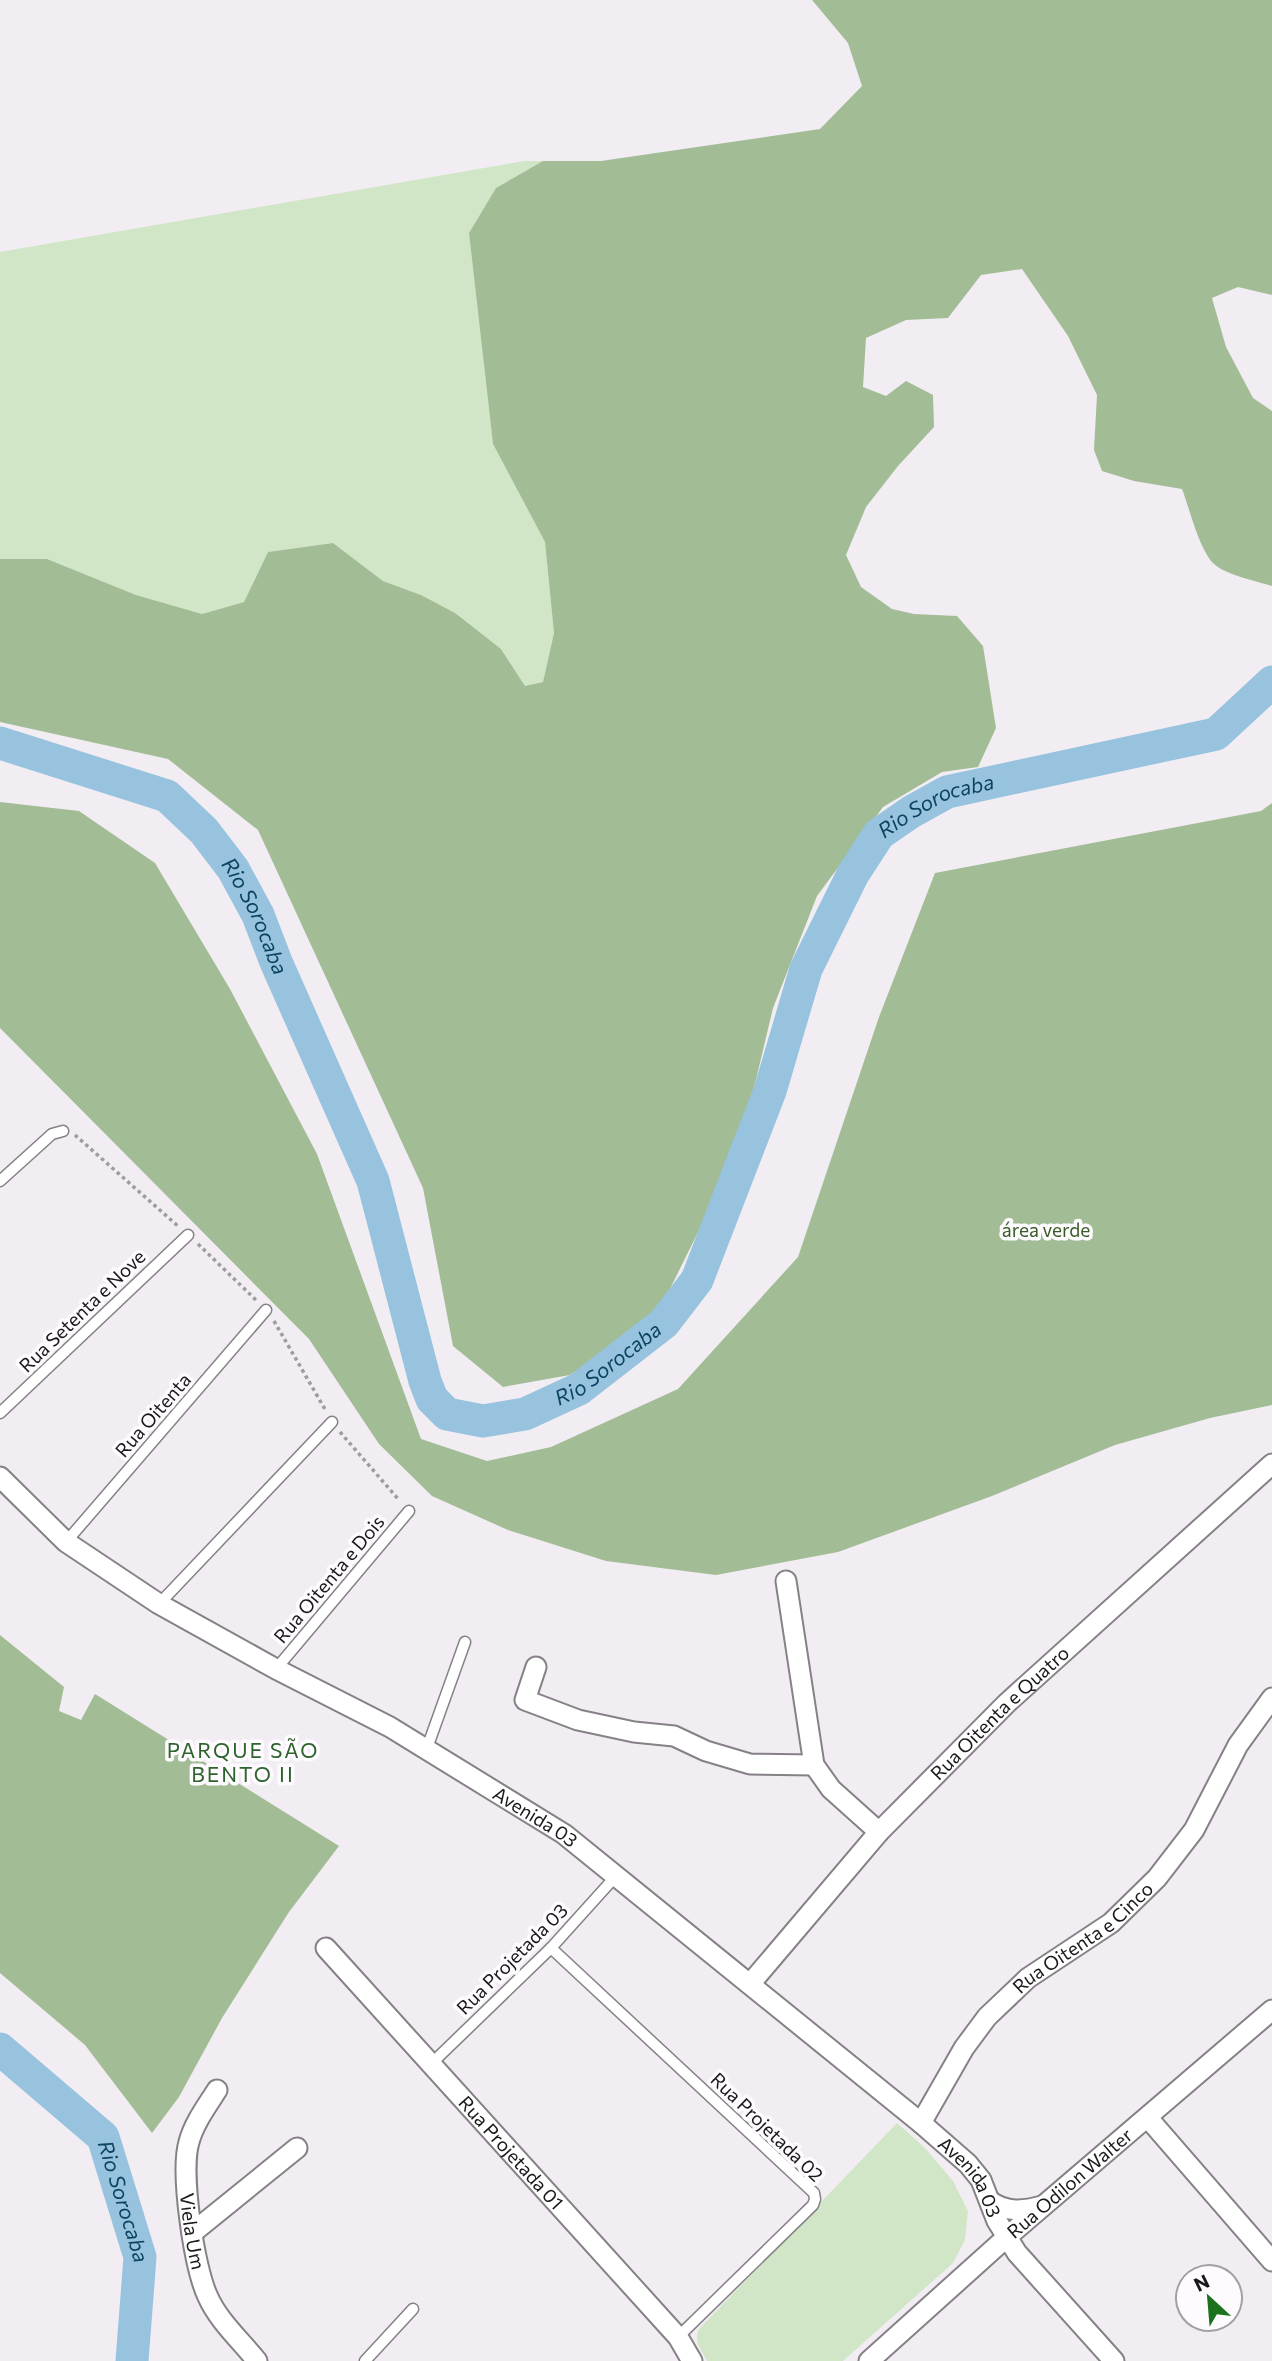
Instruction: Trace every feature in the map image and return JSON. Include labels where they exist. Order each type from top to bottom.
[{"type":"street","name":"Rua Oitenta e Quatro","points":[[750,1984],[879,1832],[1007,1703],[1272,1464]]},
{"type":"street","name":"Avenida 03","points":[[0,1477],[66,1542],[159,1604],[276,1669],[390,1727],[564,1834],[921,2123],[968,2165],[981,2180],[997,2221],[1017,2253],[1114,2361]]},
{"type":"street","points":[[786,1581],[814,1765],[831,1789],[879,1832]]},
{"type":"street","points":[[536,1667],[525,1700],[556,1712],[634,1732],[674,1736],[706,1751],[750,1765],[814,1765]]},
{"type":"street","name":"Rua Oitenta e Cinco","points":[[921,2123],[964,2048],[988,2017],[1028,1978],[1111,1923],[1157,1878],[1194,1830],[1238,1745],[1272,1698]]},
{"type":"street","name":"Rua Projetada 01","points":[[326,1948],[678,2337],[692,2361]]},
{"type":"street","name":"Rua Odilon Walter","points":[[869,2361],[1008,2236],[1272,2010]]},
{"type":"street","name":"Viela Um","points":[[217,2090],[200,2117],[188,2144],[187,2184],[192,2233],[197,2264],[208,2298],[257,2361]]},
{"type":"street","points":[[1148,2118],[1272,2260]]},
{"type":"street","points":[[192,2233],[297,2148]]},
{"type":"street","points":[[990,2201],[998,2207],[1011,2210],[1028,2210],[1045,2205]]},
{"type":"lane","points":[[0,1181],[52,1134],[63,1131]]},
{"type":"lane","name":"Rua Setenta e Nove","points":[[0,1413],[188,1234]]},
{"type":"lane","name":"Rua Oitenta","points":[[66,1542],[266,1310]]},
{"type":"lane","points":[[159,1604],[332,1422]]},
{"type":"lane","name":"Rua Oitenta e Dois","points":[[276,1669],[409,1511]]},
{"type":"lane","points":[[426,1748],[465,1642]]},
{"type":"lane","name":"Rua Projetada 03","points":[[431,2064],[551,1948],[615,1877]]},
{"type":"lane","name":"Rua Projetada 02","points":[[551,1948],[814,2193],[813,2205],[678,2337]]},
{"type":"lane","points":[[365,2361],[413,2309]]},
{"type":"green space","points":[[812,0],[1272,0],[1272,295],[1238,287],[1212,298],[1226,347],[1253,398],[1272,411],[1272,586],[1230,573],[1211,561],[1198,535],[1182,489],[1134,481],[1102,471],[1094,450],[1097,395],[1068,336],[1022,269],[981,275],[948,318],[906,320],[866,338],[863,387],[886,396],[906,381],[933,395],[934,427],[898,466],[866,507],[846,555],[861,587],[892,609],[914,614],[957,616],[983,646],[996,728],[978,767],[942,772],[883,807],[817,896],[773,1008],[754,1088],[717,1194],[658,1313],[570,1375],[503,1387],[453,1346],[423,1188],[258,830],[168,759],[0,722],[0,559],[47,559],[136,595],[202,614],[244,602],[268,552],[333,543],[383,581],[421,595],[455,613],[501,649],[525,686],[543,682],[554,633],[545,542],[493,444],[469,233],[496,188],[543,161],[601,161],[820,129],[862,86],[848,43]]},
{"type":"green space","points":[[524,161],[543,161],[496,188],[469,233],[493,444],[545,542],[554,633],[543,682],[525,686],[501,649],[421,595],[383,581],[333,543],[268,552],[244,602],[202,614],[136,595],[47,559],[0,559],[0,252]]},
{"type":"green space","name":"área verde","points":[[0,802],[79,811],[155,863],[230,989],[317,1154],[421,1439],[487,1461],[551,1447],[678,1389],[798,1257],[879,1017],[935,873],[1261,811],[1272,803],[1272,1405],[1210,1418],[1115,1445],[992,1496],[838,1552],[716,1575],[606,1561],[508,1530],[432,1496],[379,1444],[309,1339],[0,1028]]},
{"type":"green space","points":[[0,1635],[64,1687],[59,1711],[81,1720],[95,1694],[339,1846],[289,1912],[222,2018],[179,2097],[152,2133],[85,2045],[0,1973]]},
{"type":"green space","points":[[897,2123],[925,2148],[953,2181],[968,2211],[965,2240],[953,2263],[843,2361],[707,2361],[698,2342],[699,2329]]},
{"type":"waterway","name":"Rio Sorocaba","points":[[0,743],[167,796],[204,831],[233,869],[258,915],[276,962],[373,1181],[432,1399],[447,1414],[483,1421],[525,1414],[579,1389],[664,1323],[697,1280],[770,1091],[806,969],[853,874],[879,834],[947,792],[1216,734],[1272,682]]},
{"type":"waterway","name":"Rio Sorocaba","points":[[0,2049],[103,2137],[140,2257],[132,2361]]},
{"type":"district","name":"PARQUE SÃO BENTO II","points":[[243,1763]]}]
